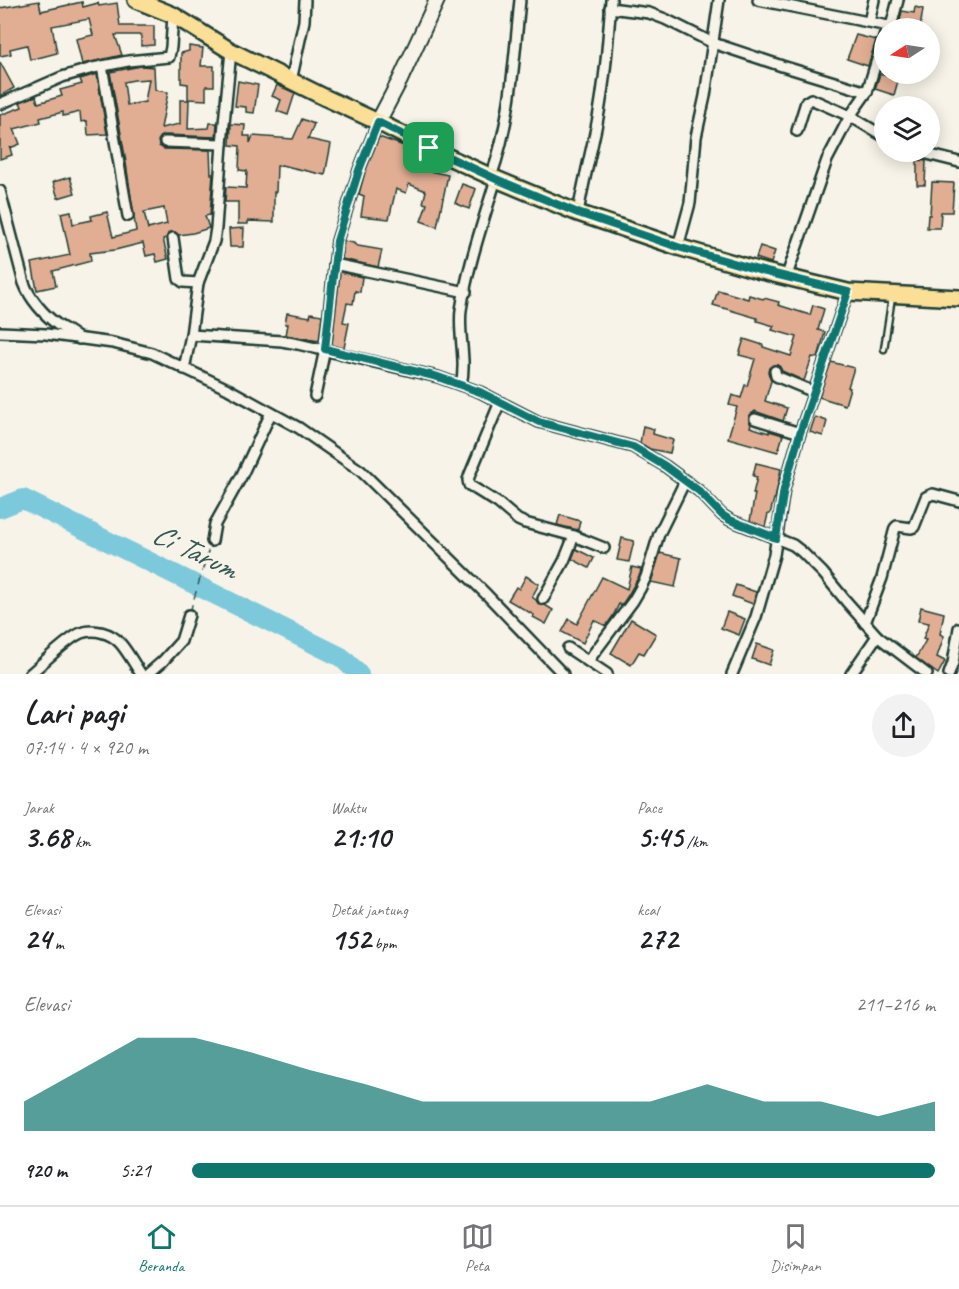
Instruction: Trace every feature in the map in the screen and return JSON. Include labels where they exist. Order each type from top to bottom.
[{"type":"main road","points":[[136,0],[173,15],[231,51],[429,148],[578,213],[678,247],[786,278],[848,292],[959,296]]},
{"type":"street","points":[[291,81],[304,21],[305,0]]},
{"type":"street","points":[[315,396],[325,349],[337,241],[359,170],[378,122],[437,0]]},
{"type":"street","points":[[461,385],[464,365],[461,310],[468,274],[494,178],[514,67],[520,0]]},
{"type":"street","points":[[678,247],[690,203],[696,137],[705,96],[719,0]]},
{"type":"street","points":[[758,0],[772,1],[874,25]]},
{"type":"street","points":[[868,22],[874,0]]},
{"type":"street","points":[[893,18],[898,0]]},
{"type":"street","points":[[578,213],[597,122],[611,4],[649,13],[713,43],[867,92]]},
{"type":"street","points":[[0,104],[62,77],[102,66],[169,57],[173,15]]},
{"type":"street","points":[[184,369],[198,283],[214,241],[216,228],[231,51]]},
{"type":"street","points":[[102,66],[128,216]]},
{"type":"street","points":[[786,278],[826,160],[850,116],[867,92],[874,69]]},
{"type":"street","points":[[797,131],[806,102],[811,99],[850,116],[874,130]]},
{"type":"street","points":[[165,142],[222,144]]},
{"type":"street","points":[[940,157],[959,162]]},
{"type":"street","points":[[0,191],[24,283],[30,296],[52,320],[79,339]]},
{"type":"street","points":[[173,238],[179,279],[183,282],[198,283]]},
{"type":"street","points":[[334,264],[466,292]]},
{"type":"street","points":[[732,674],[756,617],[771,564],[784,489],[800,433],[848,292]]},
{"type":"street","points":[[0,332],[46,334],[113,343],[152,353],[228,389],[299,428],[361,471],[487,595],[563,674]]},
{"type":"street","points":[[191,335],[282,341],[325,349],[438,377],[480,392],[539,422],[633,447],[665,466],[699,491],[722,515],[730,520],[776,538],[802,552],[877,636],[927,674]]},
{"type":"street","points":[[775,371],[776,376],[814,392]]},
{"type":"street","points":[[500,402],[470,474],[468,480],[470,485],[498,503],[518,520],[574,536],[604,548]]},
{"type":"street","points":[[212,542],[215,524],[241,477],[271,413]]},
{"type":"street","points":[[755,418],[800,433]]},
{"type":"street","points":[[588,662],[633,602],[640,589],[646,577],[658,534],[685,481]]},
{"type":"street","points":[[865,623],[882,578],[895,528],[897,526],[914,527],[926,497],[929,495],[959,501]]},
{"type":"street","points":[[543,598],[564,561],[574,536]]},
{"type":"street","points":[[148,674],[181,641],[189,615]]},
{"type":"street","points":[[949,674],[959,627]]},
{"type":"street","points":[[30,674],[78,633],[93,631],[106,634],[120,644],[141,674]]},
{"type":"street","points":[[851,674],[877,636]]},
{"type":"street","points":[[568,648],[607,674]]},
{"type":"lane","points":[[884,350],[892,295]]},
{"type":"building","points":[[39,1],[41,11],[82,2],[83,7],[98,3],[99,6],[117,3],[120,26],[154,26],[154,45],[141,46],[141,35],[115,35],[122,55],[82,64],[76,39],[93,35],[89,19],[52,26],[57,53],[30,60],[27,45],[10,49],[11,54],[0,56],[0,8]]},
{"type":"building","points":[[915,7],[923,9],[922,18],[900,18],[902,11],[914,13]]},
{"type":"building","points":[[856,35],[874,40],[868,66],[847,59]]},
{"type":"building","points":[[189,46],[203,48],[201,66],[214,66],[214,86],[206,86],[206,100],[188,99],[188,84],[181,83],[181,53],[189,51]]},
{"type":"building","points":[[0,62],[14,88],[0,96]]},
{"type":"building","points":[[141,66],[154,67],[155,90],[168,92],[161,128],[180,124],[180,100],[189,100],[188,129],[209,128],[210,123],[217,123],[216,137],[165,135],[161,136],[158,141],[159,146],[164,149],[210,150],[211,174],[213,174],[210,215],[205,216],[209,228],[179,235],[169,232],[163,239],[168,259],[157,262],[155,254],[146,256],[143,243],[90,253],[91,261],[53,271],[56,286],[37,290],[32,263],[70,255],[61,213],[71,211],[73,224],[92,220],[91,216],[107,212],[113,237],[136,231],[110,72]],"holes":[[[149,79],[145,102],[127,105],[124,82]],[[164,208],[167,224],[148,229],[144,212]]]},
{"type":"building","points":[[97,74],[107,134],[88,135],[87,121],[81,122],[80,112],[63,116],[63,112],[40,118],[41,122],[14,129],[20,144],[10,148],[12,155],[0,159],[0,115],[22,107],[20,102],[36,96],[38,103],[62,96],[60,90],[82,84],[80,79]]},
{"type":"building","points":[[238,81],[258,85],[254,113],[246,112],[246,107],[235,106]]},
{"type":"building","points":[[877,84],[897,84],[894,95],[875,89]]},
{"type":"building","points":[[277,85],[295,93],[288,115],[277,111],[281,100],[272,96]]},
{"type":"building","points":[[302,119],[314,124],[308,139],[331,144],[325,175],[277,166],[274,222],[248,221],[248,224],[238,224],[238,202],[225,202],[226,187],[246,188],[247,171],[239,170],[240,146],[230,145],[231,124],[245,125],[244,136],[250,136],[250,143],[253,136],[293,139]]},
{"type":"building","points":[[379,137],[404,146],[403,150],[432,160],[429,171],[448,175],[437,227],[421,221],[427,204],[423,203],[426,191],[409,184],[406,193],[396,189],[389,219],[361,216],[364,196],[359,194]]},
{"type":"building","points":[[917,162],[926,162],[925,185],[917,185]]},
{"type":"building","points":[[70,177],[75,193],[58,198],[53,182]]},
{"type":"building","points":[[932,182],[954,183],[952,212],[941,212],[940,228],[927,228]]},
{"type":"building","points":[[462,184],[476,189],[469,209],[455,203]]},
{"type":"building","points":[[244,228],[243,247],[230,247],[229,229]]},
{"type":"building","points":[[344,241],[382,250],[378,267],[342,259]]},
{"type":"building","points":[[760,246],[775,251],[771,263],[756,258]]},
{"type":"building","points":[[340,272],[362,277],[360,292],[355,291],[353,304],[347,303],[343,322],[349,323],[344,348],[332,345]]},
{"type":"building","points":[[718,290],[748,299],[749,295],[779,302],[778,305],[810,315],[813,305],[824,309],[818,330],[825,332],[818,358],[812,357],[804,381],[782,371],[778,365],[769,368],[771,381],[765,401],[787,408],[783,421],[755,411],[749,416],[750,427],[783,435],[778,452],[728,438],[737,407],[729,405],[732,395],[741,398],[755,359],[739,355],[744,339],[791,356],[797,337],[772,330],[774,326],[757,321],[757,318],[713,305]]},
{"type":"building","points":[[287,313],[310,317],[311,313],[322,315],[319,341],[286,335]]},
{"type":"building","points":[[831,362],[854,368],[845,405],[819,397]]},
{"type":"building","points":[[815,417],[827,421],[823,436],[810,432]]},
{"type":"building","points":[[643,426],[654,429],[653,434],[673,440],[670,453],[650,449],[640,443]]},
{"type":"building","points":[[756,463],[781,469],[775,499],[765,527],[750,521],[757,477],[753,476]]},
{"type":"building","points":[[560,515],[580,521],[578,530],[557,525]]},
{"type":"building","points":[[622,538],[634,541],[629,562],[617,560]]},
{"type":"building","points":[[576,549],[594,558],[589,568],[572,559]]},
{"type":"building","points":[[660,553],[681,558],[675,587],[651,582]]},
{"type":"building","points":[[632,567],[641,569],[640,574],[606,626],[594,620],[583,643],[562,632],[569,619],[577,624],[602,577],[627,589]]},
{"type":"building","points":[[526,576],[539,584],[532,597],[539,605],[545,605],[553,610],[546,624],[508,600],[516,587],[519,589]]},
{"type":"building","points":[[736,585],[756,592],[753,604],[732,596]]},
{"type":"building","points":[[921,607],[944,613],[940,634],[944,636],[937,657],[945,661],[938,674],[916,658],[926,640],[923,639],[929,623],[918,621]]},
{"type":"building","points":[[727,612],[745,619],[739,635],[721,628]]},
{"type":"building","points":[[631,619],[656,634],[644,654],[639,652],[631,665],[611,653]]},
{"type":"building","points":[[757,644],[774,650],[769,665],[752,659]]},
{"type":"waterway","name":"Ci Tarum","points":[[0,508],[23,499],[341,657],[359,674]]},
{"type":"ferry route","points":[[190,612],[210,545]]},
{"type":"route","points":[[378,122],[429,148],[578,213],[678,247],[786,278],[848,292],[800,433],[784,489],[776,538],[722,515],[699,491],[665,466],[633,447],[539,422],[480,392],[438,377],[325,349],[337,241],[359,170],[378,122]]}]
